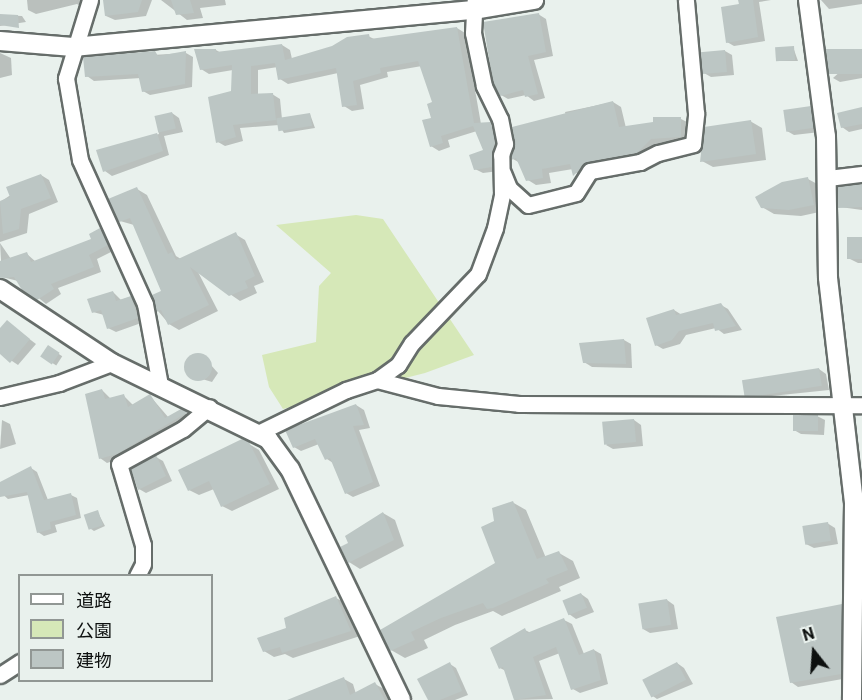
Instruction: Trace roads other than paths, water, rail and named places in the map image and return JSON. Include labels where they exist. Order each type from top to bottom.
[{"type":"street","points":[[90,0],[73,47],[66,78],[80,160],[145,304],[160,385]]},
{"type":"street","points":[[0,40],[73,47],[534,0]]},
{"type":"street","points":[[501,169],[509,188],[528,205],[576,193],[590,171],[640,162],[658,153],[693,144],[696,113],[686,0]]},
{"type":"street","points":[[808,0],[828,178],[828,278],[854,515],[852,700]]},
{"type":"street","points":[[258,433],[346,390],[377,380],[398,365],[411,343],[478,273],[495,228],[502,194],[501,169],[506,144],[500,119],[484,86],[473,33],[474,5]]},
{"type":"street","points":[[828,178],[862,174]]},
{"type":"street","points":[[0,289],[112,363],[209,407],[268,439],[290,470],[401,700]]},
{"type":"street","points":[[0,397],[59,383],[112,363]]},
{"type":"street","points":[[377,380],[438,396],[519,404],[862,405]]},
{"type":"street","points":[[138,574],[142,564],[143,545],[119,464],[183,429],[209,407]]},
{"type":"street","points":[[0,675],[18,663]]}]
